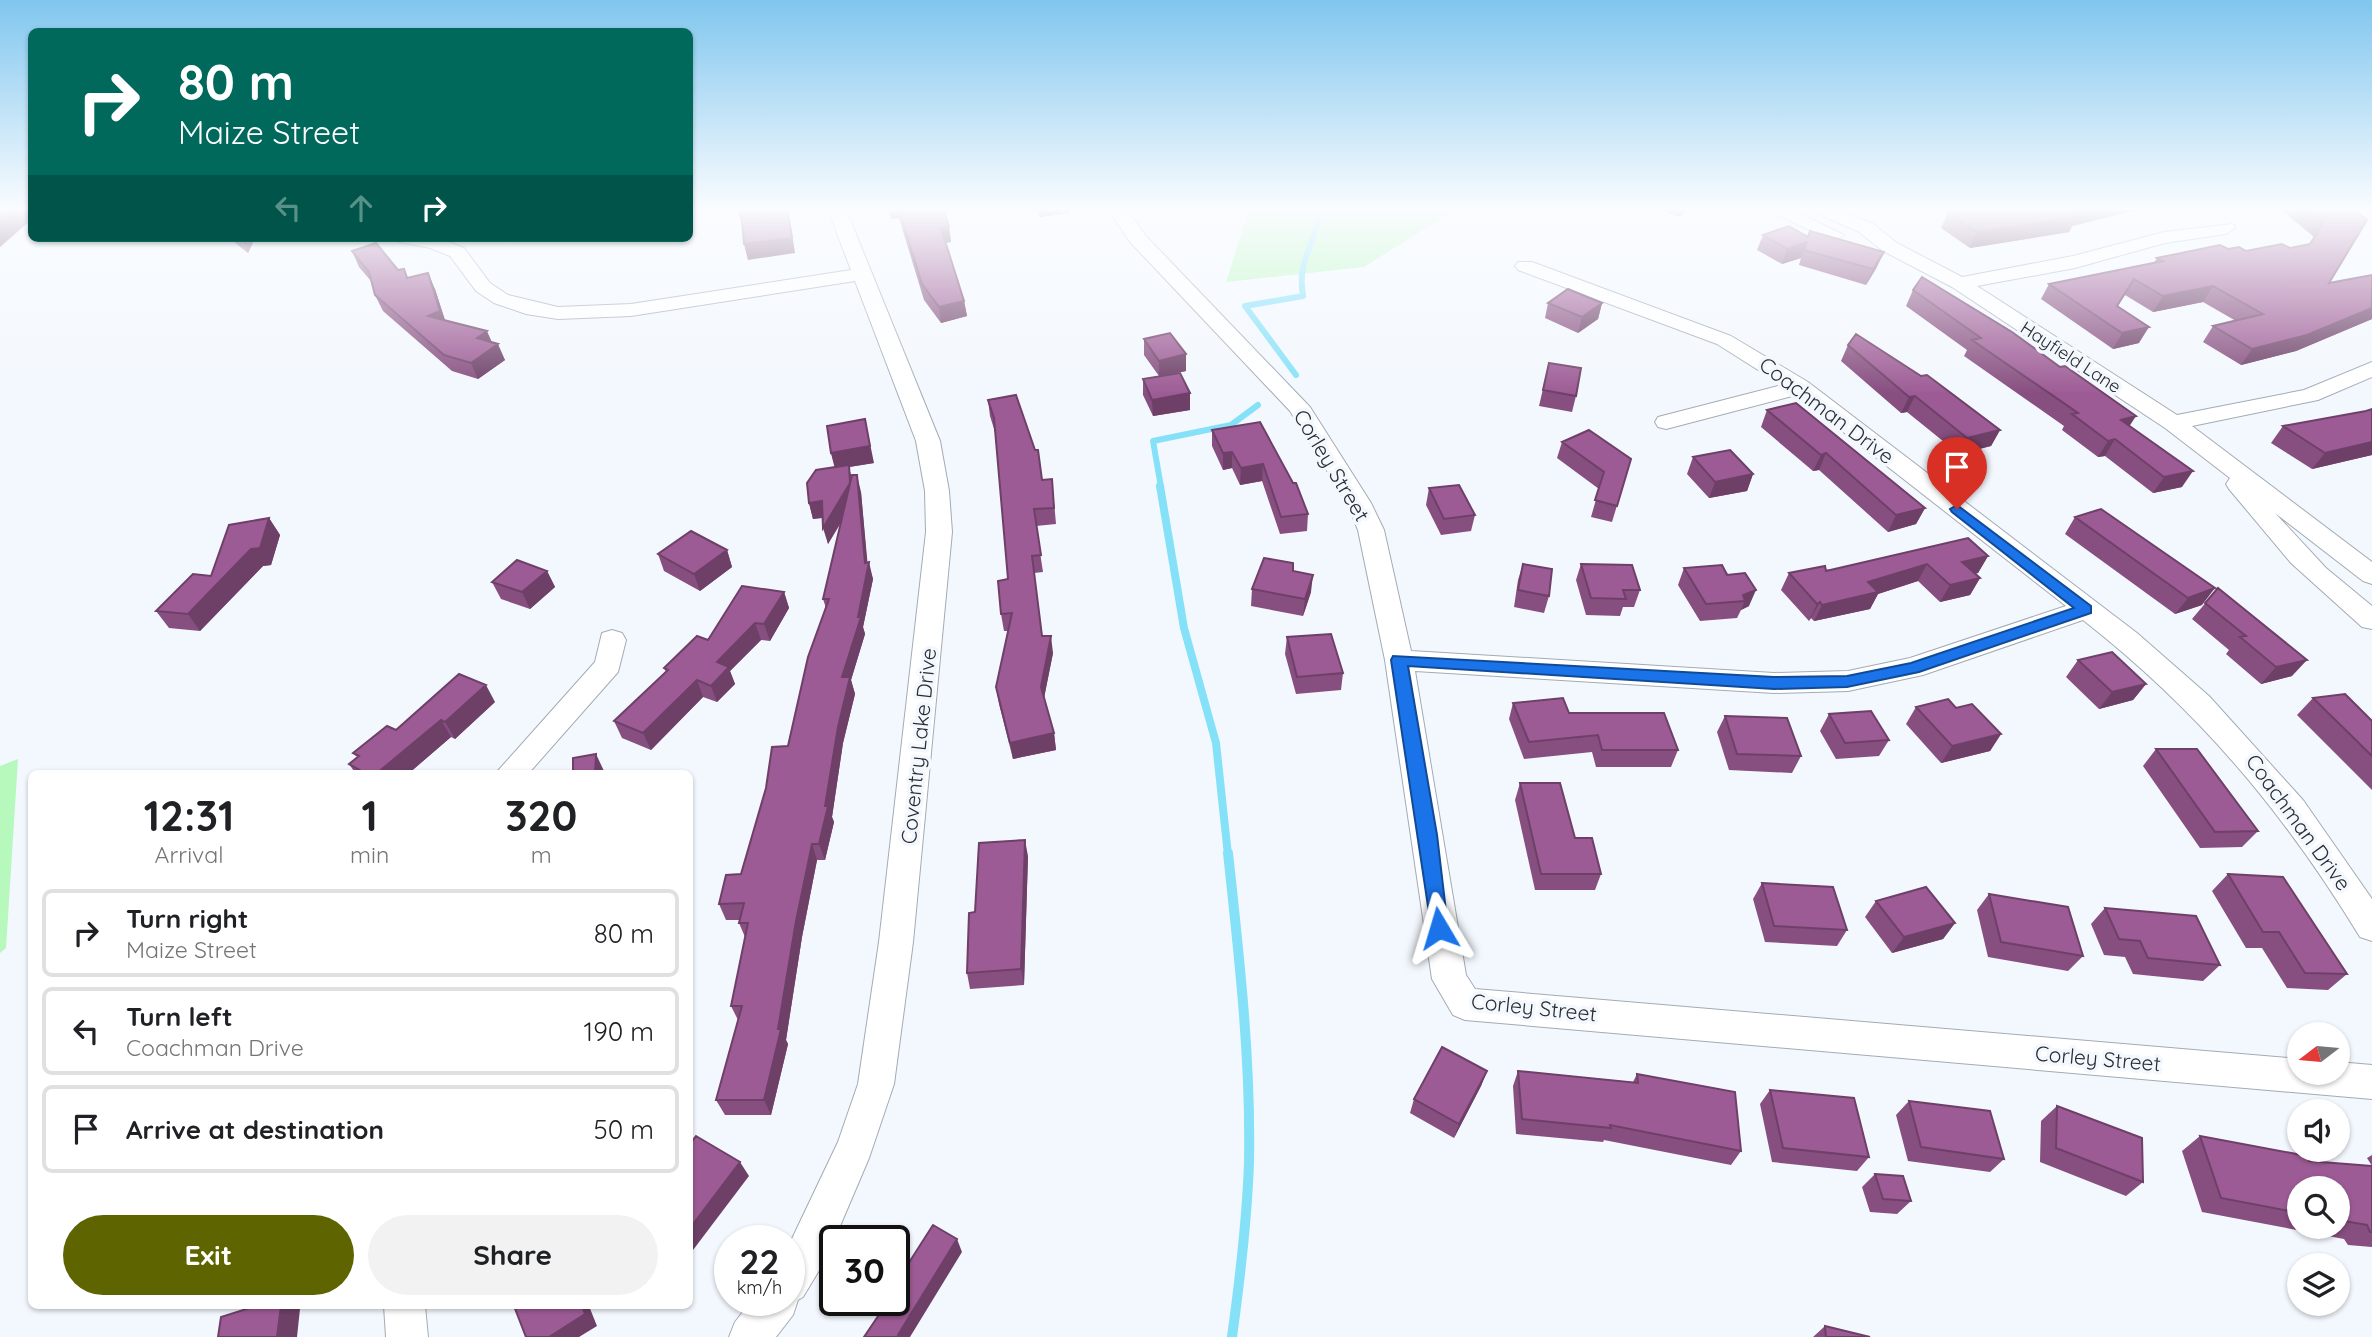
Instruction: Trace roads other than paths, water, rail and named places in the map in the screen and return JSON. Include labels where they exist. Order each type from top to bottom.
[{"type":"street","points":[[470,269],[483,287],[501,299],[526,308],[558,313],[631,310],[860,274]]},
{"type":"street","name":"Coventry Lake Drive","points":[[805,1257],[856,1145],[876,1084],[931,631],[939,532],[937,491],[928,441],[858,269]]},
{"type":"street","name":"Corley Street","points":[[1168,269],[1245,348],[1315,429],[1359,503],[1371,530],[1399,660],[1449,979],[1465,1004],[2372,1082]]},
{"type":"street","name":"Coachman Drive","points":[[1534,269],[1724,340],[1800,387],[2168,672],[2260,766],[2293,808],[2372,927]]},
{"type":"street","name":"Hayfield Lane","points":[[1933,269],[1958,283],[2173,423],[2372,575]]},
{"type":"street","points":[[1958,283],[2034,269]]},
{"type":"street","points":[[2173,423],[2310,395],[2372,369]]},
{"type":"street","points":[[1666,422],[1800,387]]},
{"type":"street","name":"Hayfield Lane","points":[[2212,452],[2290,546],[2336,594],[2372,620]]},
{"type":"street","points":[[1399,660],[1774,683],[1847,681],[1913,668],[2086,610]]},
{"type":"street","points":[[514,770],[608,665],[612,640]]},
{"type":"street","points":[[405,1309],[407,1337]]},
{"type":"street","points":[[750,1337],[766,1316]]},
{"type":"waterway","points":[[1296,375],[1245,306],[1303,296],[1303,269]]},
{"type":"waterway","points":[[1161,487],[1153,441],[1231,425],[1258,405]]},
{"type":"waterway","points":[[1160,486],[1184,628],[1216,743],[1228,855]]},
{"type":"waterway","points":[[1228,853],[1243,1007],[1249,1123],[1247,1206],[1232,1337]]}]
